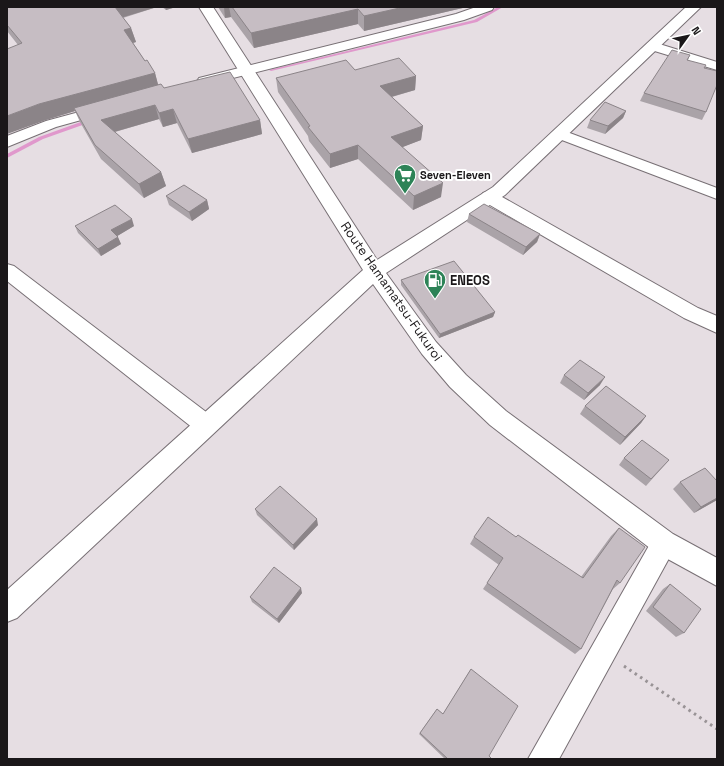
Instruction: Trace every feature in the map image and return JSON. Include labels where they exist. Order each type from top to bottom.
[{"type":"street","name":"Route Hamamatsu-Fukuroi","points":[[206,7],[374,271],[429,348],[458,381],[498,418],[664,543],[717,573]]},
{"type":"street","points":[[193,85],[246,70],[460,17],[488,7]]},
{"type":"street","points":[[7,608],[374,271],[499,191],[694,7]]},
{"type":"street","points":[[653,46],[717,66]]},
{"type":"street","points":[[7,142],[51,124],[118,106]]},
{"type":"street","points":[[559,134],[717,194]]},
{"type":"street","points":[[489,197],[691,313],[717,325]]},
{"type":"street","points":[[7,270],[206,425]]},
{"type":"street","points":[[543,759],[664,543]]},
{"type":"path","points":[[603,652],[717,729]]},
{"type":"building","points":[[7,7],[115,7],[131,28],[124,30],[155,73],[39,104],[7,116],[7,49],[22,43],[7,25]]},
{"type":"building","points":[[232,7],[404,7],[364,16],[358,9],[251,33]]},
{"type":"building","points":[[672,50],[690,55],[687,60],[706,65],[704,68],[717,71],[717,85],[706,112],[644,93]]},
{"type":"building","points":[[399,58],[416,76],[380,86],[423,126],[391,137],[443,183],[414,196],[358,145],[330,154],[308,127],[310,126],[276,78],[346,60],[355,70]]},
{"type":"building","points":[[230,72],[260,120],[188,139],[173,109],[159,113],[155,105],[101,120],[161,172],[139,184],[95,145],[74,108],[161,84],[164,88]]},
{"type":"building","points":[[605,102],[626,111],[608,126],[590,120]]},
{"type":"building","points":[[184,185],[207,200],[189,212],[166,196]]},
{"type":"building","points":[[484,204],[540,234],[526,247],[469,214]]},
{"type":"building","points":[[115,205],[132,219],[111,230],[118,237],[98,249],[75,226]]},
{"type":"building","points":[[454,261],[495,312],[440,334],[401,280]]},
{"type":"building","points":[[580,360],[605,377],[588,393],[564,375]]},
{"type":"building","points":[[606,386],[646,416],[625,437],[585,406]]},
{"type":"building","points":[[642,440],[669,460],[651,479],[624,458]]},
{"type":"building","points":[[705,468],[717,481],[717,498],[701,507],[680,482]]},
{"type":"building","points":[[280,486],[317,519],[293,545],[255,509]]},
{"type":"building","points":[[488,517],[516,537],[518,535],[583,578],[619,528],[645,547],[620,583],[617,580],[581,649],[487,583],[503,558],[474,537]]},
{"type":"building","points":[[274,567],[301,588],[277,619],[250,597]]},
{"type":"building","points":[[670,584],[701,609],[684,633],[653,607]]},
{"type":"building","points":[[471,669],[518,706],[489,756],[492,759],[448,759],[420,733],[437,709],[443,714]]},
{"type":"waterway","points":[[271,70],[475,21],[501,7]]},
{"type":"waterway","points":[[7,156],[41,138],[89,121]]},
{"type":"place","name":"Seven-Eleven","points":[[405,194]]},
{"type":"place","name":"ENEOS","points":[[435,300]]}]
